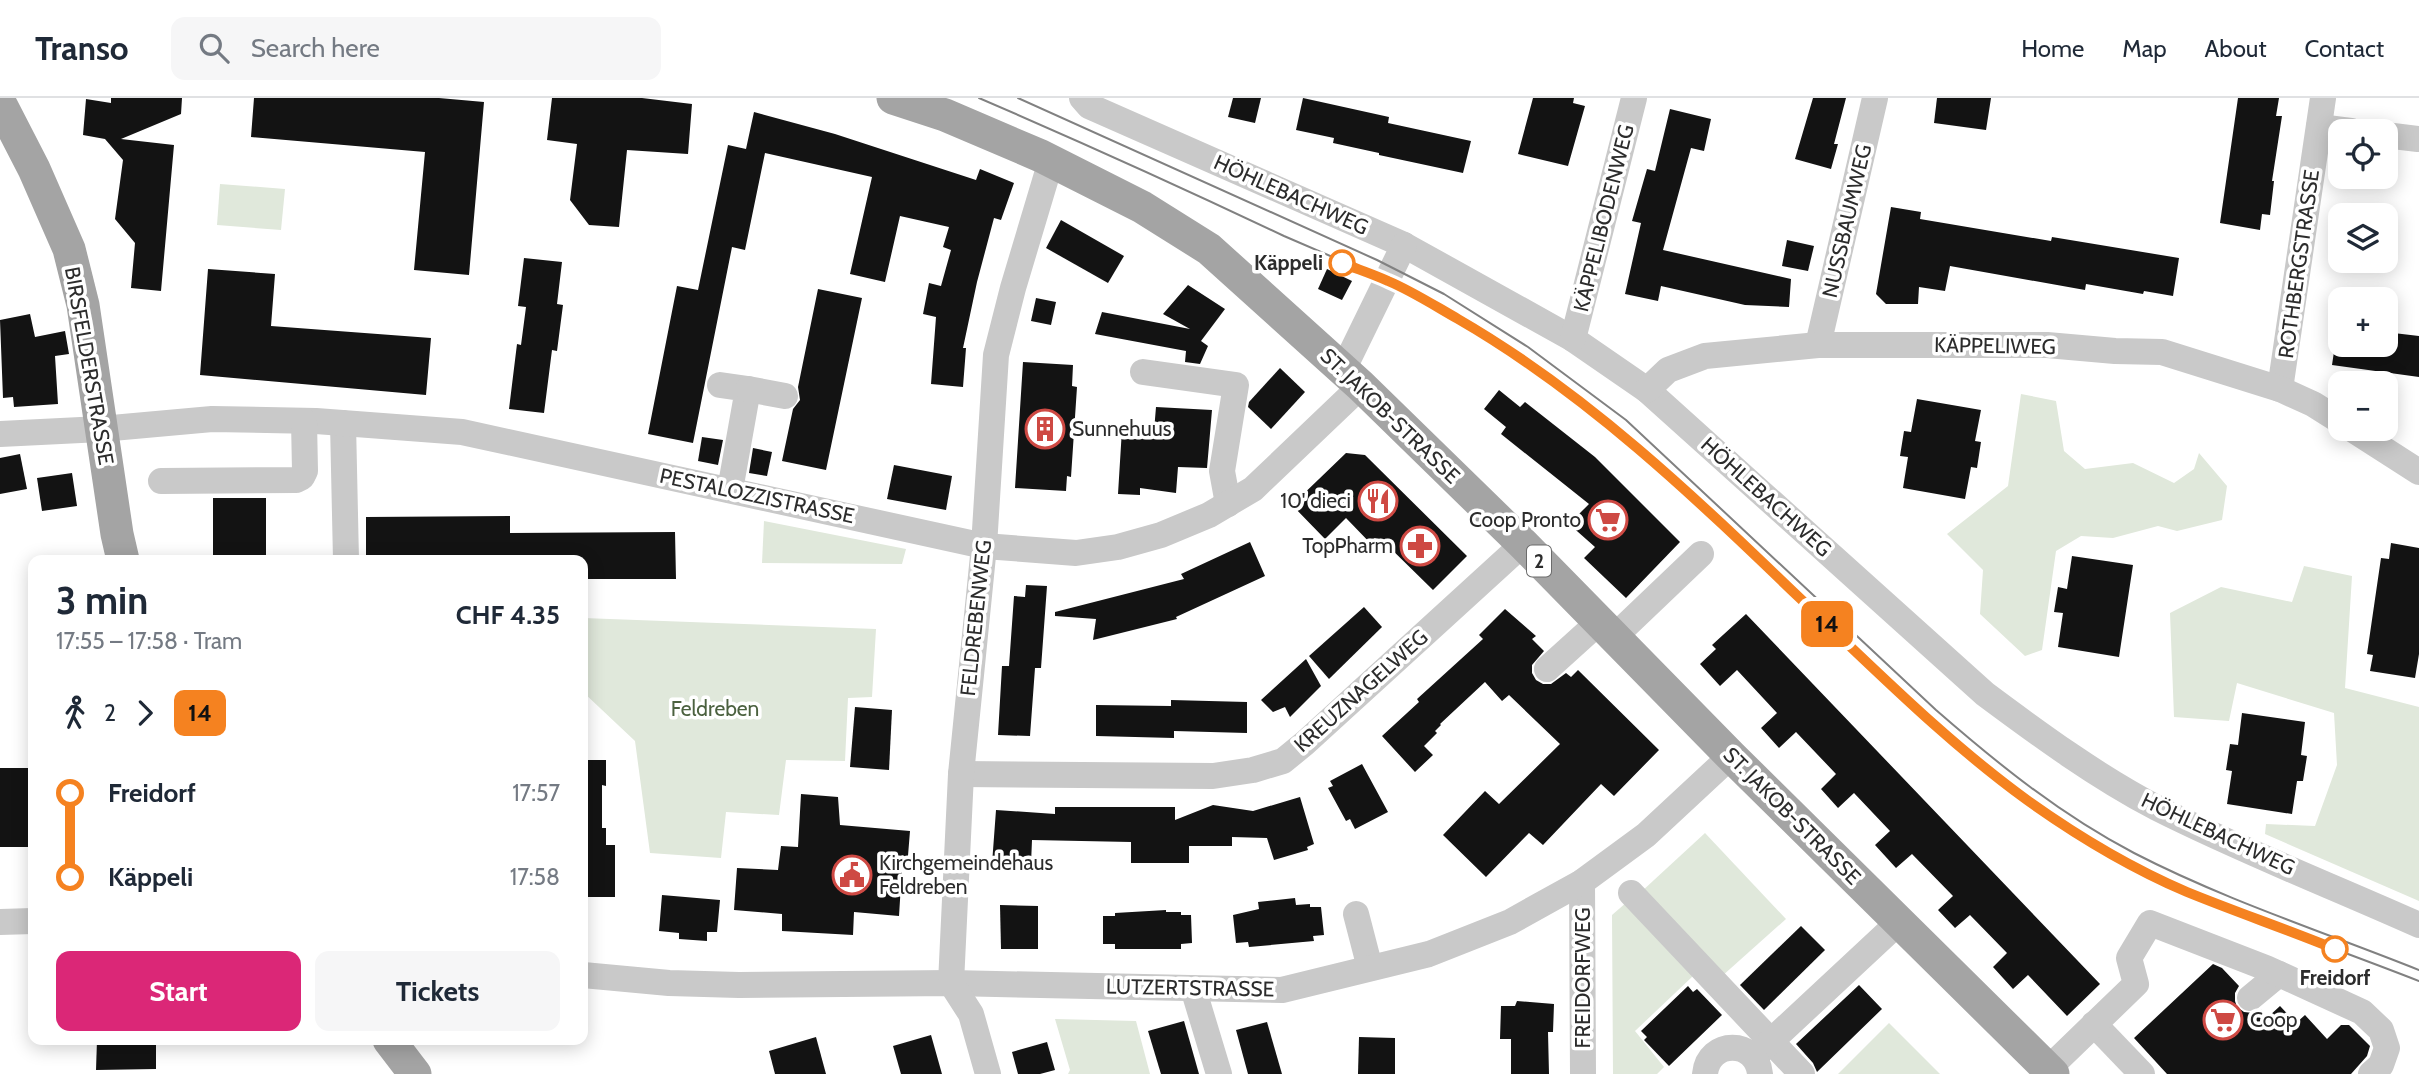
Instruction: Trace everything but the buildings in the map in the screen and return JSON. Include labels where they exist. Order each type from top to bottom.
[{"type":"main road","name":"ST. JAKOB-STRASSE","points":[[893,98],[945,116],[1051,161],[1142,207],[1209,249],[1352,378],[1523,544],[1731,756],[2050,1072]]},
{"type":"main road","name":"BIRSFELDERSTRASSE","points":[[0,103],[34,169],[69,249],[83,305],[122,555]]},
{"type":"main road","points":[[393,1045],[415,1074]]},
{"type":"street","name":"KÄPPELIBODENWEG","points":[[1573,339],[1634,98]]},
{"type":"street","name":"NUSSBAUMWEG","points":[[1818,345],[1875,98]]},
{"type":"street","name":"ROTHBERGSTRASSE","points":[[2280,388],[2323,98]]},
{"type":"street","name":"HÖHLEBACHWEG","points":[[1086,102],[1404,245],[1573,339],[1647,390],[1985,694],[2039,735],[2094,772],[2157,808],[2419,925]]},
{"type":"street","points":[[2319,127],[2328,128]]},
{"type":"street","points":[[2398,137],[2418,139]]},
{"type":"street","name":"FELDREBENWEG","points":[[951,983],[961,774],[984,546],[996,355],[1051,161]]},
{"type":"street","points":[[1352,378],[1404,245]]},
{"type":"street","name":"KÄPPELIWEG","points":[[1647,390],[1668,370],[1704,356],[1818,345],[2047,345],[2162,352],[2280,388],[2328,413]]},
{"type":"street","points":[[1143,372],[1236,385],[1222,471],[1228,504]]},
{"type":"street","name":"PESTALOZZISTRASSE","points":[[0,434],[101,429],[212,419],[325,422],[462,432],[984,546],[1076,553],[1118,547],[1161,535],[1209,515],[1254,489],[1352,378]]},
{"type":"street","points":[[720,385],[785,396]]},
{"type":"street","points":[[730,491],[748,389]]},
{"type":"street","points":[[161,481],[296,480],[302,477],[305,471],[325,422]]},
{"type":"street","points":[[325,422],[328,501]]},
{"type":"street","points":[[325,422],[345,555]]},
{"type":"street","points":[[2371,441],[2419,472]]},
{"type":"street","name":"KREUZNAGELWEG","points":[[961,774],[1213,776],[1253,771],[1283,761],[1314,736],[1523,544]]},
{"type":"street","points":[[1547,669],[1606,629],[1701,554]]},
{"type":"street","name":"LUTZERTSTRASSE","points":[[588,975],[668,983],[739,985],[951,983],[1282,990],[1429,954],[1510,922],[1582,882],[1646,835],[1731,756]]},
{"type":"street","name":"FREIDORFWEG","points":[[1582,882],[1583,1074]]},
{"type":"street","points":[[1630,893],[1761,1057]]},
{"type":"street","points":[[1356,914],[1370,968]]},
{"type":"street","points":[[0,922],[28,921]]},
{"type":"street","points":[[1761,1057],[1899,922]]},
{"type":"street","points":[[2050,1072],[2136,984],[2129,958],[2150,923],[2278,974],[2362,1012],[2381,1030],[2387,1048],[2381,1065],[2371,1074]]},
{"type":"street","points":[[2250,998],[2278,974]]},
{"type":"street","points":[[951,983],[971,1014],[988,1074]]},
{"type":"street","points":[[1193,988],[1219,1074]]},
{"type":"street","points":[[2094,1024],[2142,1074]]},
{"type":"street","points":[[1705,1074],[1709,1059],[1723,1048],[1741,1048],[1802,1074]]},
{"type":"green space","points":[[220,184],[285,189],[281,230],[217,225]]},
{"type":"green space","points":[[2021,394],[2056,401],[2064,451],[2085,469],[2133,463],[2174,483],[2194,469],[2199,453],[2227,486],[2222,520],[2177,531],[2158,526],[2113,538],[2081,536],[2056,551],[2042,650],[2025,656],[1980,614],[1983,570],[1947,534],[2008,486]]},
{"type":"green space","points":[[764,521],[906,549],[902,564],[762,563]]},
{"type":"green space","points":[[2304,566],[2352,576],[2345,688],[2419,707],[2419,901],[2265,834],[2266,824],[2315,826],[2337,765],[2334,713],[2237,683],[2229,721],[2174,717],[2170,613],[2221,587],[2292,602]]},
{"type":"green space","name":"Feldreben","points":[[588,618],[876,629],[872,697],[848,698],[845,761],[786,760],[779,815],[726,812],[721,858],[650,853],[635,741],[588,697]]},
{"type":"green space","points":[[1705,833],[1786,919],[1721,977],[1641,892]]},
{"type":"green space","points":[[1627,902],[1693,976],[1635,1031],[1664,1067],[1657,1074],[1613,1074],[1612,915]]},
{"type":"green space","points":[[1055,1019],[1136,1021],[1150,1074],[1068,1074],[1070,1070]]},
{"type":"green space","points":[[1889,1023],[1940,1074],[1838,1074]]},
{"type":"tram line","points":[[979,98],[1410,291],[1480,331],[1526,361],[1612,426],[1723,525],[1934,724],[2024,797],[2069,828],[2165,880],[2266,923],[2419,981]]},
{"type":"tram line","points":[[1018,98],[1377,260],[1444,294],[1528,347],[1626,420],[1936,710],[1983,750],[2056,805],[2107,838],[2168,870],[2239,901],[2419,970]]},
{"type":"tram line","name":"14","points":[[1342,263],[1387,280],[1485,335],[1572,394],[1618,430],[1929,720],[2027,800],[2129,863],[2185,891],[2335,949]]},
{"type":"place","name":"Käppeli","points":[[1342,263]]},
{"type":"place","name":"Sunnehuus","points":[[1045,429]]},
{"type":"place","name":"10' dieci","points":[[1378,501]]},
{"type":"place","name":"Coop Pronto","points":[[1608,520]]},
{"type":"place","name":"TopPharm","points":[[1420,546]]},
{"type":"place","name":"Kirchgemeindehaus Feldreben","points":[[852,875]]},
{"type":"place","name":"Freidorf","points":[[2335,949]]},
{"type":"place","name":"Coop","points":[[2223,1020]]}]
